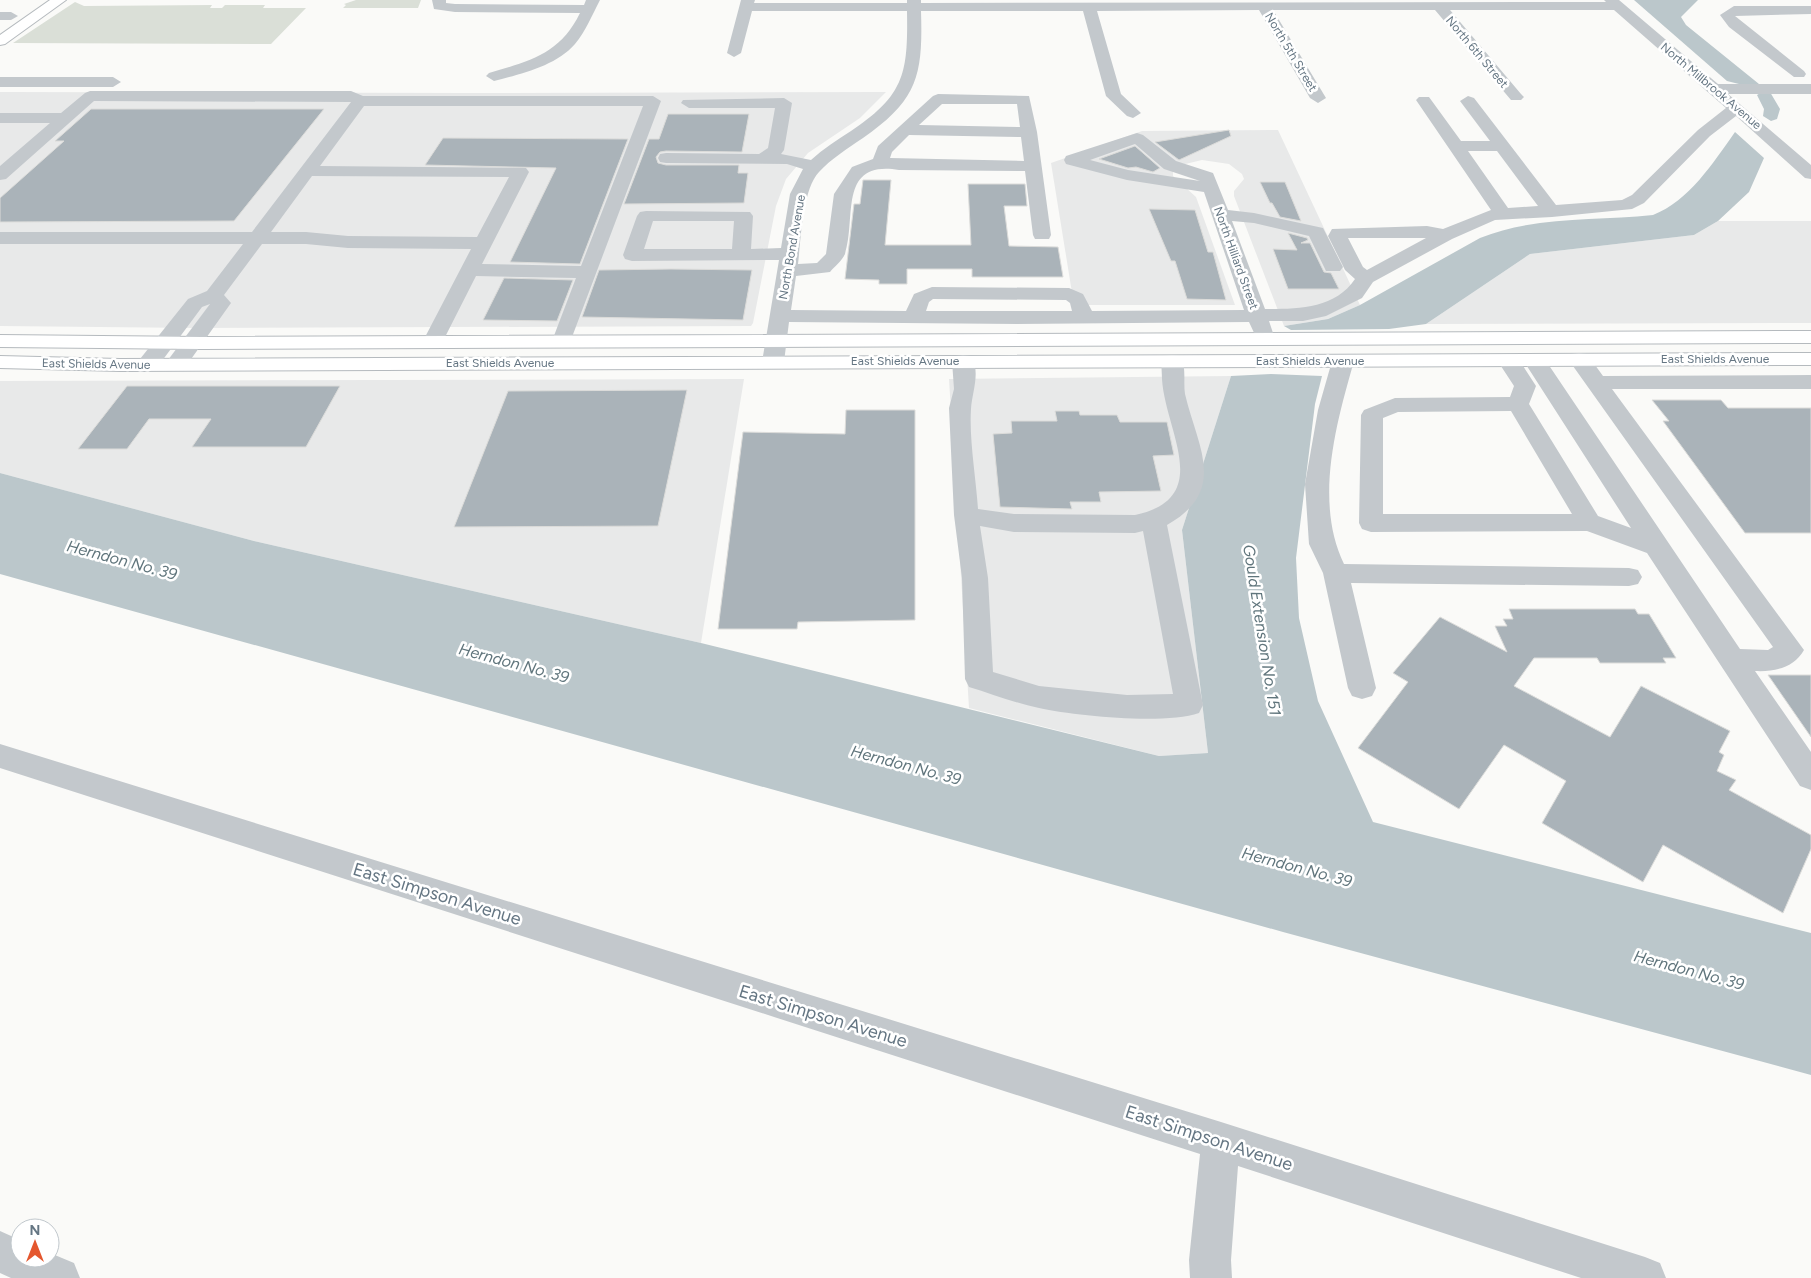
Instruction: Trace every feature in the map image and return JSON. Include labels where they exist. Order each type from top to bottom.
[{"type":"main road","points":[[0,41],[59,0]]},
{"type":"main road","name":"East Shields Avenue","points":[[0,341],[1265,339],[1530,349],[1811,337]]},
{"type":"main road","points":[[1172,361],[1185,351],[1242,350],[1261,344],[1265,339]]},
{"type":"main road","points":[[1343,361],[1346,354],[1357,350],[1530,349]]},
{"type":"main road","name":"East Shields Avenue","points":[[0,362],[176,364],[1508,360],[1530,349],[1579,359],[1809,361]]},
{"type":"street","points":[[439,3],[455,8],[591,4]]},
{"type":"street","points":[[734,52],[747,4],[914,3],[1089,7],[1264,7],[1615,3]]},
{"type":"street","points":[[762,160],[778,173],[810,174],[847,141],[867,128],[894,104],[902,93],[912,72],[914,57],[914,3]]},
{"type":"street","name":"North Millbrook Avenue","points":[[1615,3],[1713,89],[1737,106],[1811,174]]},
{"type":"street","points":[[494,76],[526,66],[565,45],[591,4]]},
{"type":"street","name":"North 6th Street","points":[[1439,6],[1516,97]]},
{"type":"street","points":[[1089,7],[1114,96],[1133,113]]},
{"type":"street","name":"North 5th Street","points":[[1264,7],[1318,98]]},
{"type":"street","points":[[1799,74],[1734,24],[1727,15],[1734,10],[1811,10]]},
{"type":"street","points":[[1784,62],[1811,62]]},
{"type":"street","points":[[0,82],[221,82]]},
{"type":"street","points":[[1713,89],[1811,89]]},
{"type":"street","points":[[0,175],[90,96],[351,96],[360,101],[654,101],[562,341]]},
{"type":"street","points":[[740,255],[744,216],[646,216],[632,255],[740,255],[823,268],[835,255],[843,194],[858,171],[884,153],[922,112],[938,99],[1028,124]]},
{"type":"street","points":[[1424,100],[1503,214]]},
{"type":"street","points":[[148,364],[195,303],[214,295],[360,101]]},
{"type":"street","points":[[1468,101],[1552,212]]},
{"type":"street","points":[[666,158],[762,160],[776,150],[784,103],[689,103]]},
{"type":"street","points":[[894,104],[922,112],[978,115]]},
{"type":"street","points":[[780,316],[1257,317],[1303,315],[1319,312],[1355,294],[1366,278],[1445,235],[1486,217],[1503,214],[1552,212],[1626,205],[1638,199],[1704,133],[1737,106]]},
{"type":"street","points":[[1007,116],[1028,124]]},
{"type":"street","points":[[0,118],[65,118]]},
{"type":"street","points":[[905,130],[1028,124]]},
{"type":"street","points":[[1012,149],[1028,124]]},
{"type":"street","points":[[1028,124],[1042,235]]},
{"type":"street","points":[[1137,138],[1170,165],[1209,183],[1127,175],[1072,160],[1137,138]]},
{"type":"street","points":[[847,141],[884,153],[899,165],[1033,166]]},
{"type":"street","points":[[1778,144],[1802,145]]},
{"type":"street","points":[[884,153],[917,146]]},
{"type":"street","points":[[1456,146],[1502,146]]},
{"type":"street","points":[[0,150],[29,150]]},
{"type":"street","points":[[308,171],[520,172],[433,341]]},
{"type":"street","name":"North Bond Avenue","points":[[773,362],[799,194],[810,174]]},
{"type":"street","name":"North Hilliard Street","points":[[1209,183],[1265,339]]},
{"type":"street","points":[[1221,215],[1254,218],[1316,232],[1347,298]]},
{"type":"street","points":[[1366,278],[1355,270],[1337,236],[1339,233],[1427,232],[1445,235]]},
{"type":"street","points":[[0,238],[306,238],[348,242],[484,243]]},
{"type":"street","points":[[469,270],[588,272]]},
{"type":"street","points":[[176,364],[221,303],[214,295]]},
{"type":"street","points":[[1530,349],[1656,547],[1811,777]]},
{"type":"street","points":[[1579,359],[1790,650],[1772,661],[1732,660]]},
{"type":"street","points":[[1508,360],[1525,386],[1518,404]]},
{"type":"street","points":[[963,361],[965,389],[960,408],[966,515],[975,578],[979,679],[1040,697],[1127,707],[1189,705],[1154,520]]},
{"type":"street","points":[[966,515],[1014,523],[1135,524],[1154,520],[1176,509],[1185,498],[1193,478],[1192,460],[1174,392],[1172,361]]},
{"type":"street","points":[[1343,361],[1329,410],[1317,484],[1322,544],[1336,573],[1362,688]]},
{"type":"street","points":[[1596,383],[1811,382]]},
{"type":"street","points":[[1334,397],[1372,416]]},
{"type":"street","points":[[1372,416],[1395,404],[1518,404]]},
{"type":"street","points":[[1518,404],[1589,522]]},
{"type":"street","points":[[1372,416],[1371,523],[1589,522],[1656,547]]},
{"type":"street","points":[[1336,573],[1629,576]]},
{"type":"street","name":"East Simpson Avenue","points":[[0,756],[1221,1141],[1645,1278]]},
{"type":"street","points":[[1211,1278],[1210,1260],[1221,1141]]},
{"type":"street","points":[[0,1252],[59,1278]]},
{"type":"shaded area","points":[[356,0],[421,0],[418,8],[343,8],[346,5],[344,4]]},
{"type":"shaded area","points":[[75,2],[84,6],[212,5],[210,8],[222,8],[225,5],[265,5],[263,8],[306,8],[271,44],[13,43]]},
{"type":"shaded area","points":[[0,92],[886,92],[860,118],[808,153],[786,179],[776,206],[751,326],[198,328],[0,326]]},
{"type":"shaded area","points":[[1278,130],[1360,305],[1328,319],[1284,326],[1234,196],[1234,191],[1244,179],[1242,174],[1229,164],[1202,160],[1177,166],[1173,169],[1173,176],[1196,197],[1235,305],[1074,305],[1051,163],[1142,131]]},
{"type":"shaded area","points":[[1718,221],[1811,221],[1811,323],[1426,324],[1530,254],[1694,235]]},
{"type":"shaded area","points":[[1231,376],[1182,530],[1208,753],[1159,756],[969,708],[949,379]]},
{"type":"shaded area","points":[[744,379],[701,643],[254,541],[0,473],[0,381]]},
{"type":"water","points":[[1634,0],[1698,0],[1681,17],[1686,25],[1759,84],[1739,84],[1727,81]]},
{"type":"water","points":[[1735,132],[1764,158],[1749,192],[1718,221],[1694,235],[1530,254],[1426,324],[1389,329],[1291,330],[1284,326],[1328,319],[1360,305],[1480,238],[1501,231],[1543,223],[1653,215],[1666,209],[1689,191],[1709,168]]},
{"type":"water","points":[[1271,374],[1322,376],[1315,404],[1296,558],[1299,618],[1318,701],[1373,822],[1811,933],[1811,1075],[1283,932],[0,574],[0,473],[254,541],[701,643],[1159,756],[1208,753],[1182,530],[1231,376]]},
{"type":"building","points":[[91,109],[324,109],[234,221],[0,222],[0,198],[64,141],[55,141]]},
{"type":"building","points":[[668,114],[749,114],[742,152],[666,151],[660,152],[656,157],[658,163],[666,165],[739,165],[738,173],[748,173],[744,203],[624,204],[649,139],[659,139]]},
{"type":"building","points":[[1229,130],[1231,136],[1179,160],[1155,142]]},
{"type":"building","points":[[443,138],[628,139],[580,264],[510,262],[556,168],[425,165]]},
{"type":"building","points":[[1135,146],[1160,168],[1153,172],[1136,167],[1128,168],[1099,159]]},
{"type":"building","points":[[863,180],[891,180],[885,245],[971,245],[968,184],[1025,184],[1027,206],[1004,206],[1009,246],[1058,247],[1063,277],[972,277],[972,269],[907,269],[907,284],[879,284],[879,280],[845,279],[854,204],[860,204]]},
{"type":"building","points":[[1260,182],[1285,182],[1301,221],[1280,217],[1272,203],[1270,203]]},
{"type":"building","points":[[1149,209],[1195,210],[1208,252],[1213,252],[1226,300],[1187,299],[1175,261],[1171,261]]},
{"type":"building","points":[[1288,233],[1307,238],[1308,240],[1301,243],[1310,243],[1324,272],[1331,273],[1339,289],[1288,289],[1273,249],[1297,250]]},
{"type":"building","points":[[599,270],[752,270],[743,320],[582,317]]},
{"type":"building","points":[[504,278],[573,280],[557,321],[483,320]]},
{"type":"building","points":[[127,386],[340,386],[306,447],[192,447],[211,419],[149,419],[127,449],[78,449]]},
{"type":"building","points":[[687,390],[658,526],[454,527],[508,391]]},
{"type":"building","points":[[1652,400],[1721,400],[1728,408],[1811,408],[1811,533],[1745,533],[1663,421],[1669,421]]},
{"type":"building","points":[[846,410],[915,410],[915,620],[798,622],[797,629],[718,629],[743,432],[845,434]]},
{"type":"building","points":[[1055,411],[1079,411],[1080,415],[1117,415],[1120,422],[1167,422],[1174,455],[1153,456],[1161,491],[1099,492],[1101,502],[1070,502],[1072,509],[1000,507],[993,434],[1012,433],[1011,421],[1057,421]]},
{"type":"building","points":[[1509,609],[1635,609],[1638,614],[1649,614],[1676,658],[1663,658],[1666,663],[1600,663],[1597,658],[1534,658],[1514,686],[1610,737],[1641,686],[1730,731],[1719,752],[1724,755],[1717,771],[1736,780],[1729,790],[1811,835],[1811,849],[1783,913],[1663,845],[1643,882],[1542,823],[1566,781],[1504,745],[1459,809],[1358,748],[1408,682],[1393,673],[1440,617],[1507,652],[1495,626],[1507,626],[1503,619],[1513,619]]},
{"type":"building","points":[[1768,675],[1811,675],[1811,737]]},
{"type":"waterway","points":[[1765,95],[1772,109],[1771,116]]},
{"type":"water label","name":"Herndon No. 39","points":[[122,560]]},
{"type":"water label","name":"Gould Extension No. 151","points":[[1262,630]]},
{"type":"water label","name":"Herndon No. 39","points":[[514,663]]},
{"type":"water label","name":"Herndon No. 39","points":[[906,765]]},
{"type":"water label","name":"Herndon No. 39","points":[[1297,867]]},
{"type":"water label","name":"Herndon No. 39","points":[[1689,970]]}]
